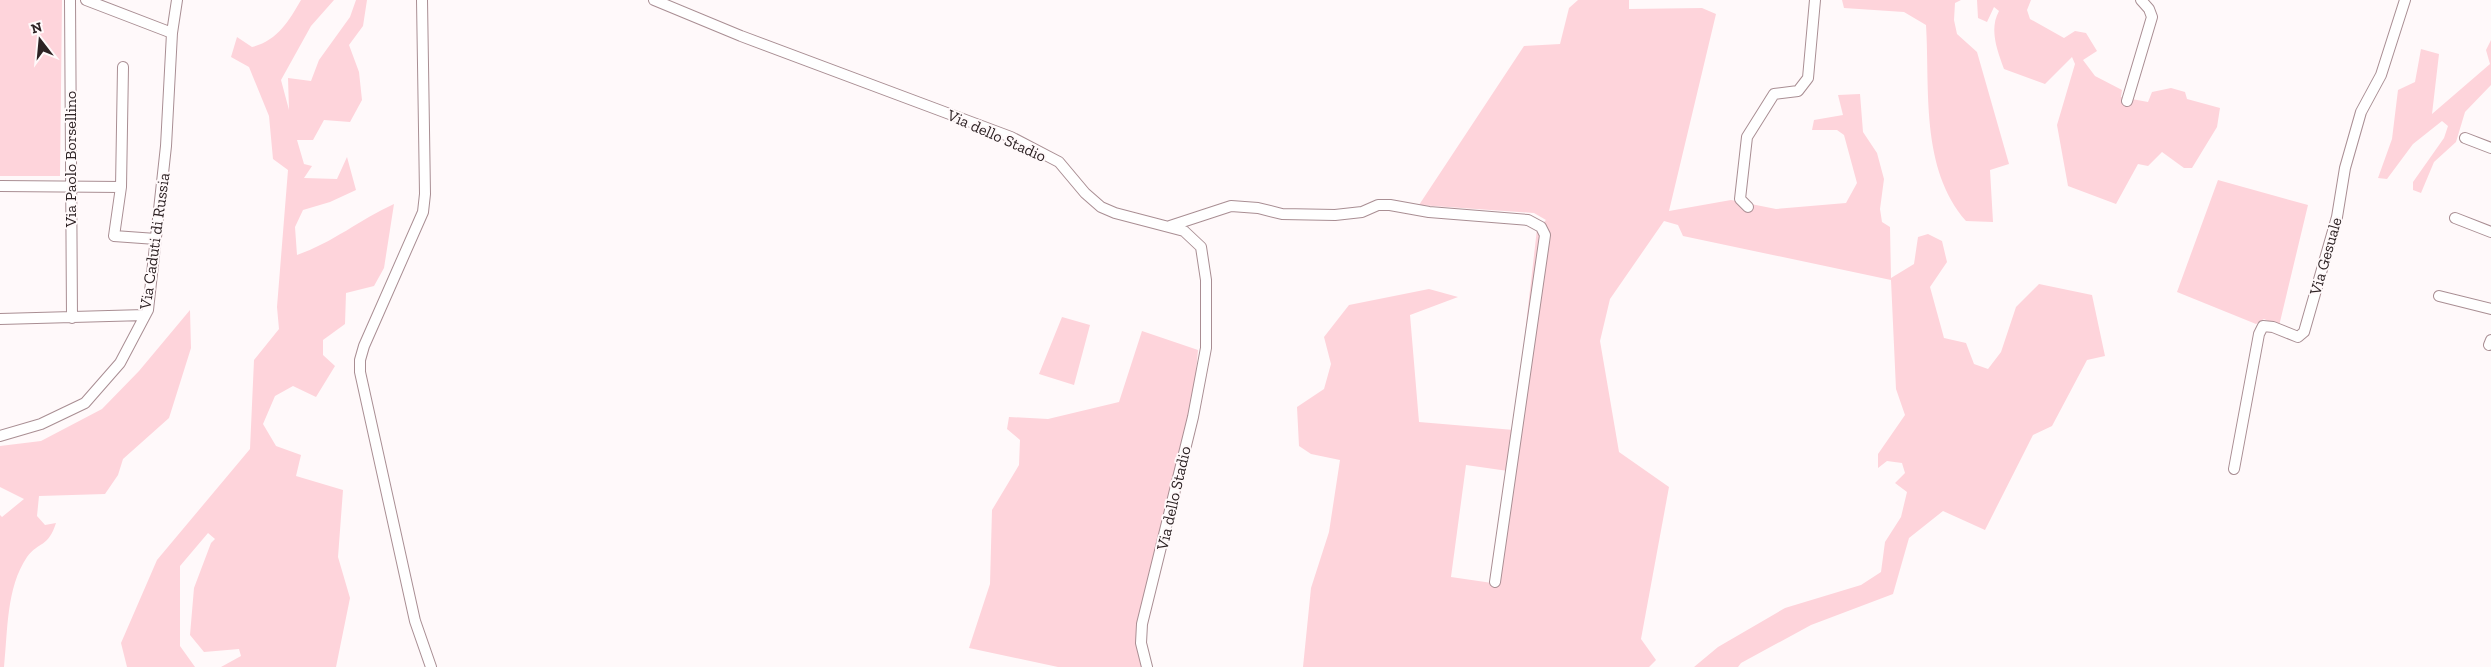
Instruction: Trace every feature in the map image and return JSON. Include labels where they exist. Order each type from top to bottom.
[{"type":"street","name":"Via Paolo Borsellino","points":[[70,0],[72,318]]},
{"type":"street","points":[[86,0],[172,33]]},
{"type":"street","name":"Via Caduti di Russia","points":[[0,436],[41,424],[85,403],[120,363],[148,310],[166,146],[172,33],[177,0]]},
{"type":"street","points":[[422,0],[425,194],[423,212],[364,346],[360,360],[360,372],[415,621],[431,667]]},
{"type":"street","name":"Via dello Stadio","points":[[654,0],[741,36],[1011,137],[1059,162],[1085,193],[1101,207],[1115,213],[1184,231],[1200,247],[1206,280],[1206,346],[1192,417],[1142,624],[1141,643],[1147,667]]},
{"type":"street","points":[[1748,207],[1740,199],[1747,137],[1774,94],[1798,90],[1808,78],[1815,0]]},
{"type":"street","points":[[2127,101],[2152,17],[2149,9],[2141,0]]},
{"type":"street","name":"Via Gesuale","points":[[2234,469],[2259,334],[2264,326],[2273,327],[2298,337],[2304,332],[2337,217],[2345,168],[2361,112],[2381,75],[2405,0]]},
{"type":"street","points":[[122,67],[121,187],[114,236],[156,239]]},
{"type":"street","points":[[2465,138],[2491,148]]},
{"type":"street","points":[[0,186],[121,187]]},
{"type":"street","points":[[1170,226],[1231,206],[1258,208],[1282,214],[1335,215],[1362,212],[1378,205],[1390,205],[1429,212],[1511,217],[1528,220],[1541,227],[1544,235],[1495,582]]},
{"type":"street","points":[[2455,218],[2491,232]]},
{"type":"street","points":[[2439,296],[2491,309]]},
{"type":"street","points":[[0,318],[145,315]]},
{"type":"shaded area","points":[[0,0],[62,0],[60,176],[0,176]]},
{"type":"shaded area","points":[[301,0],[334,0],[311,26],[281,80],[289,110],[288,78],[311,81],[319,60],[350,17],[356,0],[367,0],[363,26],[349,45],[359,72],[362,100],[350,122],[324,120],[313,140],[297,140],[304,164],[312,166],[304,178],[337,179],[347,157],[356,190],[330,202],[303,210],[295,227],[297,255],[334,238],[394,204],[384,268],[374,286],[346,293],[345,324],[323,340],[323,355],[335,366],[316,397],[293,386],[275,396],[263,424],[276,446],[301,455],[296,476],[343,490],[338,557],[350,598],[336,667],[221,667],[241,656],[239,649],[204,652],[190,635],[194,588],[211,543],[215,539],[208,533],[180,566],[180,646],[195,667],[127,667],[121,643],[157,560],[250,449],[254,360],[279,329],[277,307],[288,170],[273,159],[269,116],[249,67],[231,57],[237,37],[252,47],[269,40],[287,23]]},
{"type":"shaded area","points":[[1578,0],[1629,0],[1629,9],[1702,8],[1716,14],[1669,211],[1731,200],[1776,209],[1846,203],[1857,183],[1844,135],[1837,130],[1812,130],[1814,120],[1843,115],[1838,95],[1860,94],[1863,132],[1877,153],[1884,179],[1880,209],[1882,222],[1890,227],[1891,278],[1914,264],[1918,237],[1928,234],[1942,241],[1947,262],[1930,287],[1944,338],[1966,343],[1974,364],[1988,369],[2001,352],[2016,307],[2039,284],[2092,295],[2105,356],[2087,360],[2052,426],[2033,435],[1985,530],[1943,511],[1909,538],[1893,594],[1811,625],[1741,663],[1738,667],[1694,667],[1718,647],[1785,608],[1861,585],[1881,572],[1885,542],[1901,517],[1907,492],[1895,483],[1905,473],[1902,463],[1887,461],[1878,468],[1878,454],[1905,415],[1896,389],[1891,280],[1683,236],[1678,225],[1664,221],[1610,299],[1600,341],[1619,452],[1669,487],[1641,639],[1656,660],[1649,667],[1303,667],[1311,588],[1329,532],[1340,460],[1311,454],[1299,446],[1297,407],[1324,389],[1331,364],[1324,337],[1349,305],[1429,289],[1458,297],[1410,315],[1419,422],[1514,430],[1537,229],[1546,220],[1534,213],[1419,205],[1524,46],[1560,44],[1569,8]],"holes":[[[1466,465],[1508,471],[1492,583],[1451,577]]]},
{"type":"shaded area","points":[[1842,0],[1961,0],[1955,3],[1954,20],[1957,34],[1977,52],[2009,164],[1990,170],[1993,222],[1966,221],[1951,200],[1941,177],[1934,153],[1930,128],[1926,25],[1904,12],[1844,8]]},
{"type":"shaded area","points":[[1977,0],[2031,0],[2027,10],[2030,19],[2064,38],[2075,31],[2086,33],[2097,51],[2083,60],[2095,76],[2122,90],[2121,97],[2148,102],[2152,92],[2171,88],[2185,92],[2187,99],[2220,108],[2217,127],[2192,168],[2184,168],[2162,152],[2148,166],[2138,164],[2116,204],[2068,186],[2057,125],[2075,64],[2072,57],[2045,84],[2004,69],[1994,32],[1999,11],[1994,7],[1987,22],[1978,18]]},
{"type":"shaded area","points":[[2491,40],[2491,85],[2465,112],[2456,142],[2434,162],[2421,193],[2413,190],[2413,182],[2444,138],[2448,126],[2442,121],[2413,144],[2387,179],[2378,178],[2392,139],[2398,90],[2415,82],[2421,49],[2439,54],[2432,114],[2490,64],[2486,50]]},
{"type":"shaded area","points":[[2218,180],[2308,205],[2279,326],[2264,319],[2256,324],[2177,292]]},
{"type":"shaded area","points":[[190,310],[191,348],[169,418],[123,459],[118,475],[105,494],[39,496],[37,516],[45,525],[56,523],[50,537],[31,552],[20,569],[9,610],[4,667],[0,667],[0,515],[2,517],[24,499],[0,487],[0,446],[41,441],[102,409],[139,371]]},
{"type":"shaded area","points":[[1062,317],[1090,325],[1074,385],[1039,374]]},
{"type":"shaded area","points":[[1142,331],[1198,350],[1194,395],[1136,635],[1143,667],[1058,667],[969,648],[990,584],[992,510],[1019,465],[1020,440],[1007,429],[1009,417],[1048,419],[1119,402]]}]
